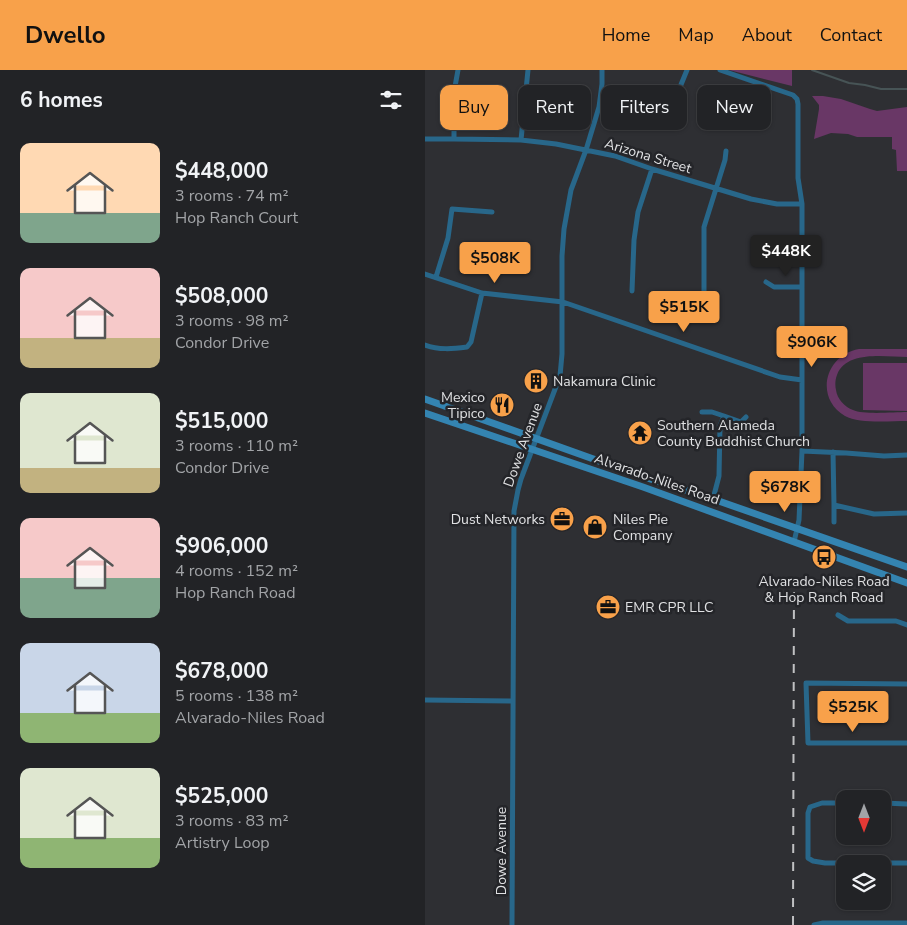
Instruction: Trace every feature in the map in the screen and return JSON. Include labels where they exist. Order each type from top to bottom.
[{"type":"main road","name":"Alvarado-Niles Road","points":[[425,399],[641,476],[713,499],[907,567]]},
{"type":"main road","name":"Alvarado-Niles Road","points":[[425,413],[634,484],[907,583]]},
{"type":"street","points":[[455,138],[454,92],[458,70]]},
{"type":"street","points":[[521,140],[528,70]]},
{"type":"street","name":"Dowe Avenue","points":[[512,925],[515,511],[517,490],[561,376],[564,229],[571,190],[599,107],[602,70]]},
{"type":"street","points":[[681,85],[687,70]]},
{"type":"street","points":[[720,70],[793,95],[797,99],[798,104],[798,178],[802,204],[802,452],[799,520],[794,542]]},
{"type":"street","name":"Arizona Street","points":[[425,139],[521,140],[557,144],[615,156],[751,199],[777,204],[802,204]]},
{"type":"street","points":[[702,317],[704,310],[704,227],[717,188],[726,151]]},
{"type":"street","points":[[633,291],[634,240],[638,212],[652,169]]},
{"type":"street","points":[[436,278],[448,238],[452,209],[491,212]]},
{"type":"street","points":[[425,274],[482,293],[563,302],[781,377],[802,380]]},
{"type":"street","points":[[766,282],[774,288],[802,287]]},
{"type":"street","points":[[425,345],[446,350],[467,347],[471,342],[482,293]]},
{"type":"street","points":[[702,412],[712,412],[741,422],[747,417]]},
{"type":"street","points":[[713,499],[719,476],[720,426],[724,416]]},
{"type":"street","points":[[802,452],[833,452],[884,456],[907,455]]},
{"type":"street","points":[[833,452],[834,522]]},
{"type":"street","points":[[835,505],[874,514],[907,513]]},
{"type":"street","points":[[838,615],[848,621],[896,622],[907,625]]},
{"type":"street","points":[[907,684],[806,683],[808,742],[907,743]]},
{"type":"street","points":[[425,700],[513,701]]},
{"type":"street","points":[[836,803],[822,803],[810,807],[808,813],[808,858],[818,863],[907,863]]},
{"type":"street","points":[[891,803],[907,804]]},
{"type":"street","points":[[814,925],[823,923],[907,923]]},
{"type":"shaded area","points":[[729,70],[792,70],[792,86]]},
{"type":"shaded area","points":[[812,96],[841,99],[877,111],[907,107],[907,171],[897,171],[896,150],[892,149],[892,137],[857,137],[848,134],[831,133],[814,139],[819,105]]},
{"type":"shaded area","points":[[859,349],[907,349],[907,357],[878,356],[858,358],[849,362],[842,367],[835,383],[837,393],[842,402],[847,407],[858,412],[907,412],[907,421],[875,422],[851,419],[835,408],[829,399],[827,388],[831,368],[838,359],[847,353]]},
{"type":"shaded area","points":[[863,363],[907,363],[907,411],[863,410]]},
{"type":"waterway","points":[[812,70],[849,83],[881,89],[907,89]]},
{"type":"railway","points":[[793,925],[794,578]]},
{"type":"place","name":"Nakamura Clinic","points":[[536,381]]},
{"type":"place","name":"Mexico Tipico","points":[[502,405]]},
{"type":"place","name":"Southern Alameda County Buddhist Church","points":[[640,433]]},
{"type":"place","name":"Dust Networks","points":[[562,519]]},
{"type":"place","name":"Niles Pie Company","points":[[595,527]]},
{"type":"place","name":"Alvarado-Niles Road & Hop Ranch Road","points":[[824,557]]},
{"type":"place","name":"EMR CPR LLC","points":[[608,607]]}]
